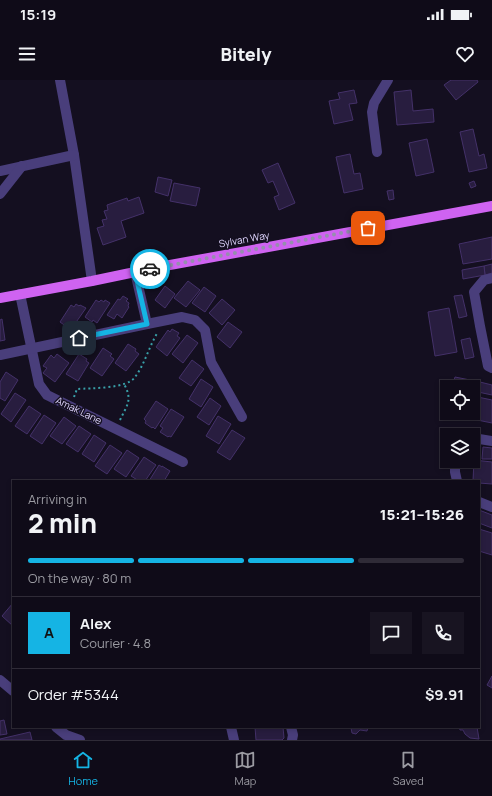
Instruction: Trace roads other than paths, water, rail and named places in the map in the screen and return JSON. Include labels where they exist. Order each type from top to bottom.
[{"type":"main road","name":"Sylvan Way","points":[[0,298],[492,206]]},
{"type":"street","points":[[60,80],[74,155],[92,281]]},
{"type":"street","points":[[377,152],[372,112],[374,103],[388,80]]},
{"type":"street","points":[[0,171],[74,155]]},
{"type":"street","points":[[0,194],[22,166]]},
{"type":"street","points":[[135,272],[147,324]]},
{"type":"street","points":[[492,278],[484,280],[474,292],[488,366],[492,368]]},
{"type":"street","name":"Amak Lane","points":[[20,294],[38,384],[47,395],[184,462]]},
{"type":"street","points":[[0,355],[182,317],[195,320],[205,330],[211,362],[242,417]]},
{"type":"street","points":[[480,439],[492,441]]},
{"type":"street","points":[[455,468],[457,480]]},
{"type":"street","points":[[480,502],[492,507]]},
{"type":"street","points":[[0,680],[12,690]]},
{"type":"street","points":[[57,728],[66,735],[80,740]]},
{"type":"street","points":[[231,728],[234,740]]},
{"type":"street","points":[[291,728],[293,735],[292,740]]}]
